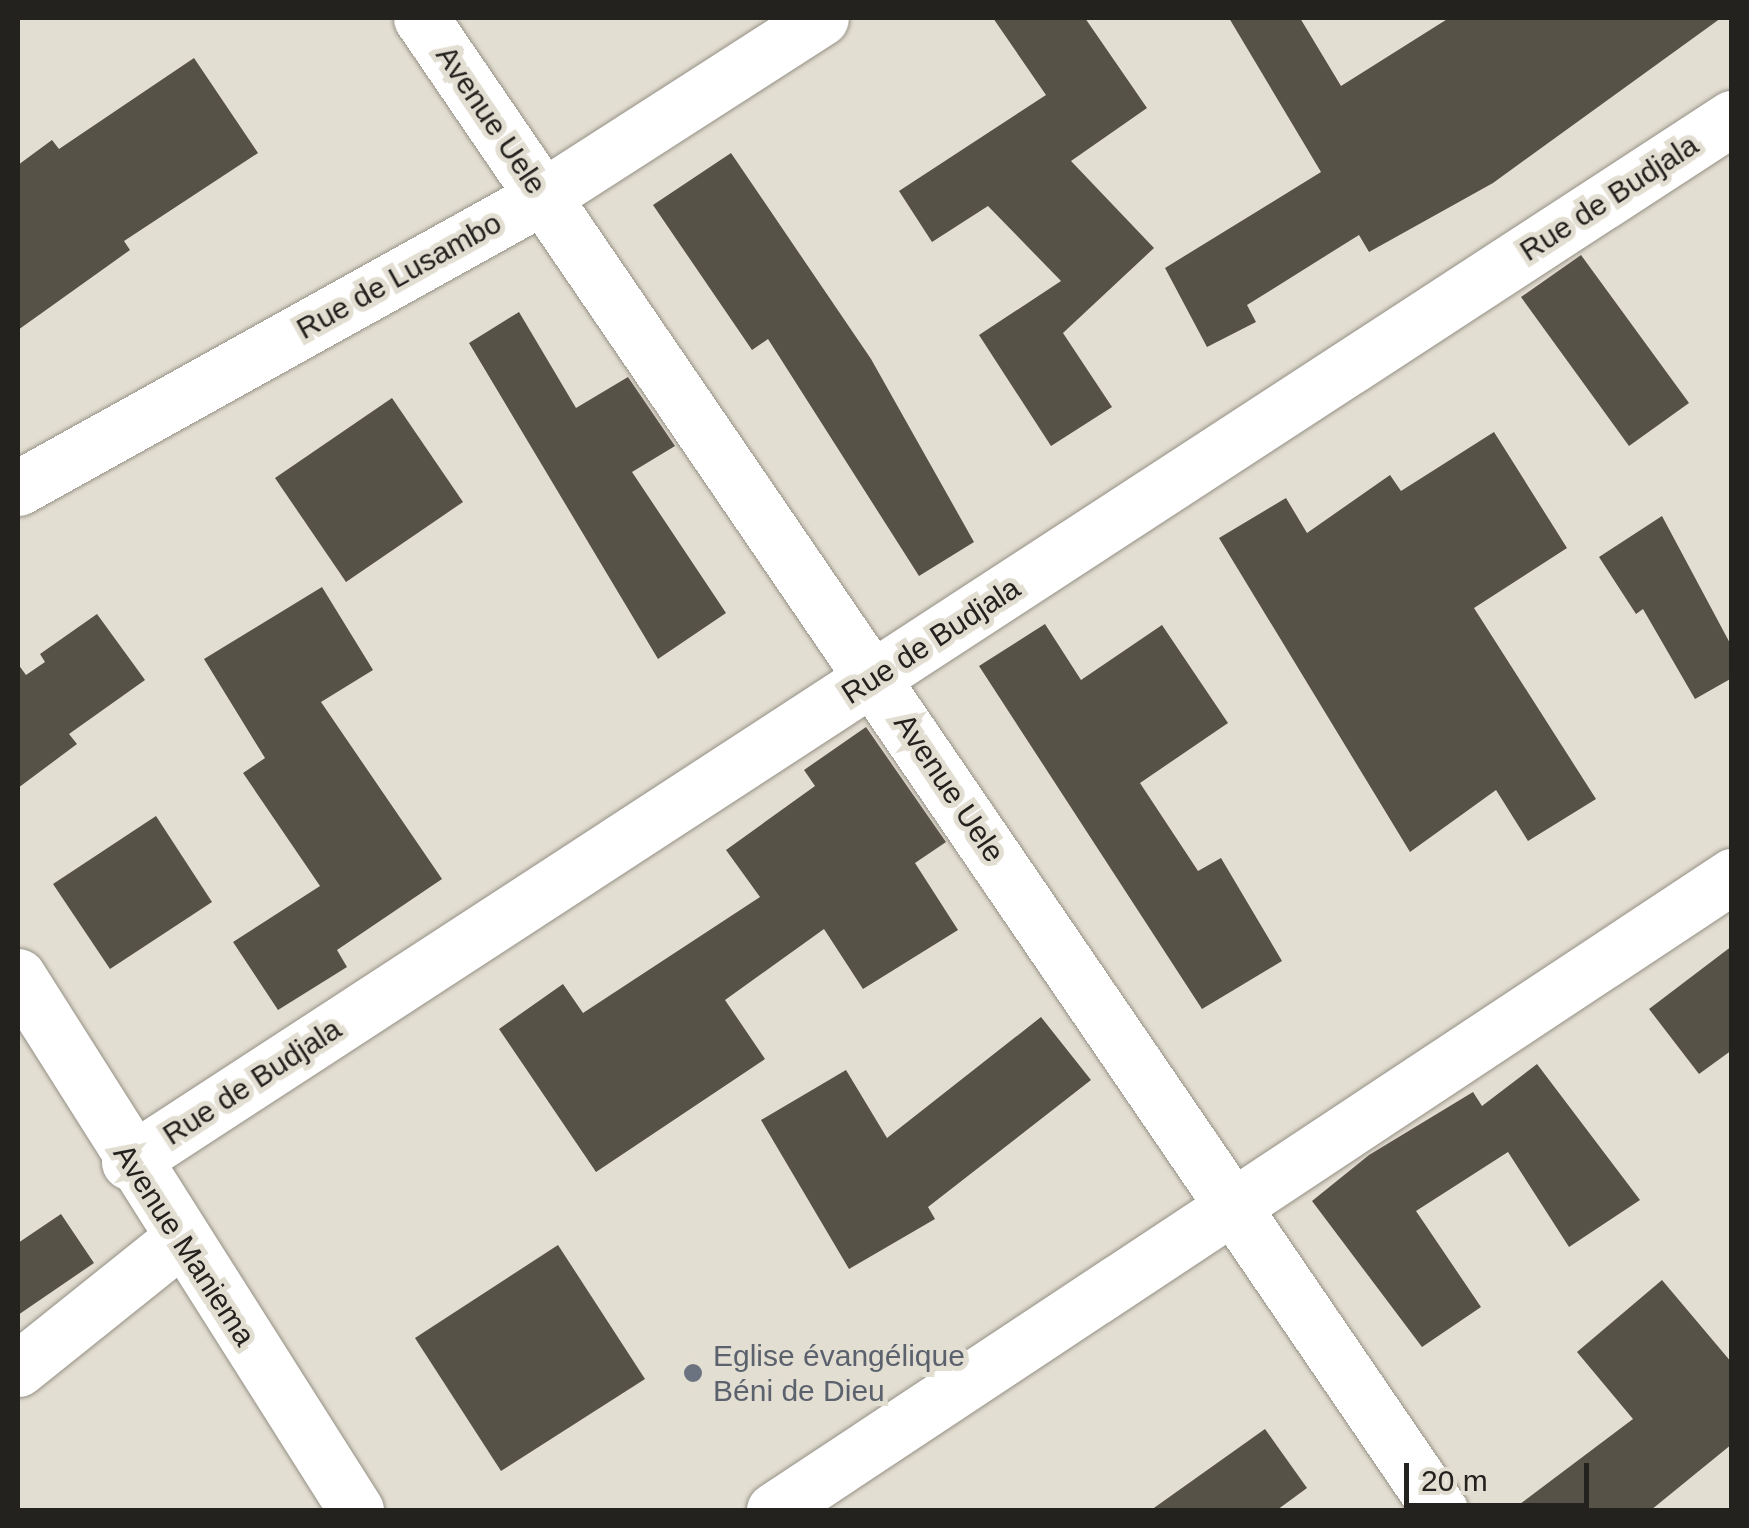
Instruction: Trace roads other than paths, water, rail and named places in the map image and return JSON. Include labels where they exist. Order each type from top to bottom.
[{"type":"street","name":"Avenue Uele","points":[[421,18],[874,678],[1230,1208],[1440,1510]]},
{"type":"street","name":"Rue de Lusambo","points":[[18,488],[544,196],[821,18]]},
{"type":"street","name":"Rue de Budjala","points":[[129,1162],[1732,118]]},
{"type":"street","points":[[774,1510],[1732,876]]},
{"type":"street","name":"Avenue Maniema","points":[[18,976],[129,1162],[356,1510]]},
{"type":"street","points":[[18,1369],[179,1240]]},
{"type":"place","name":"Eglise évangélique Béni de Dieu","points":[[693,1373]]}]
